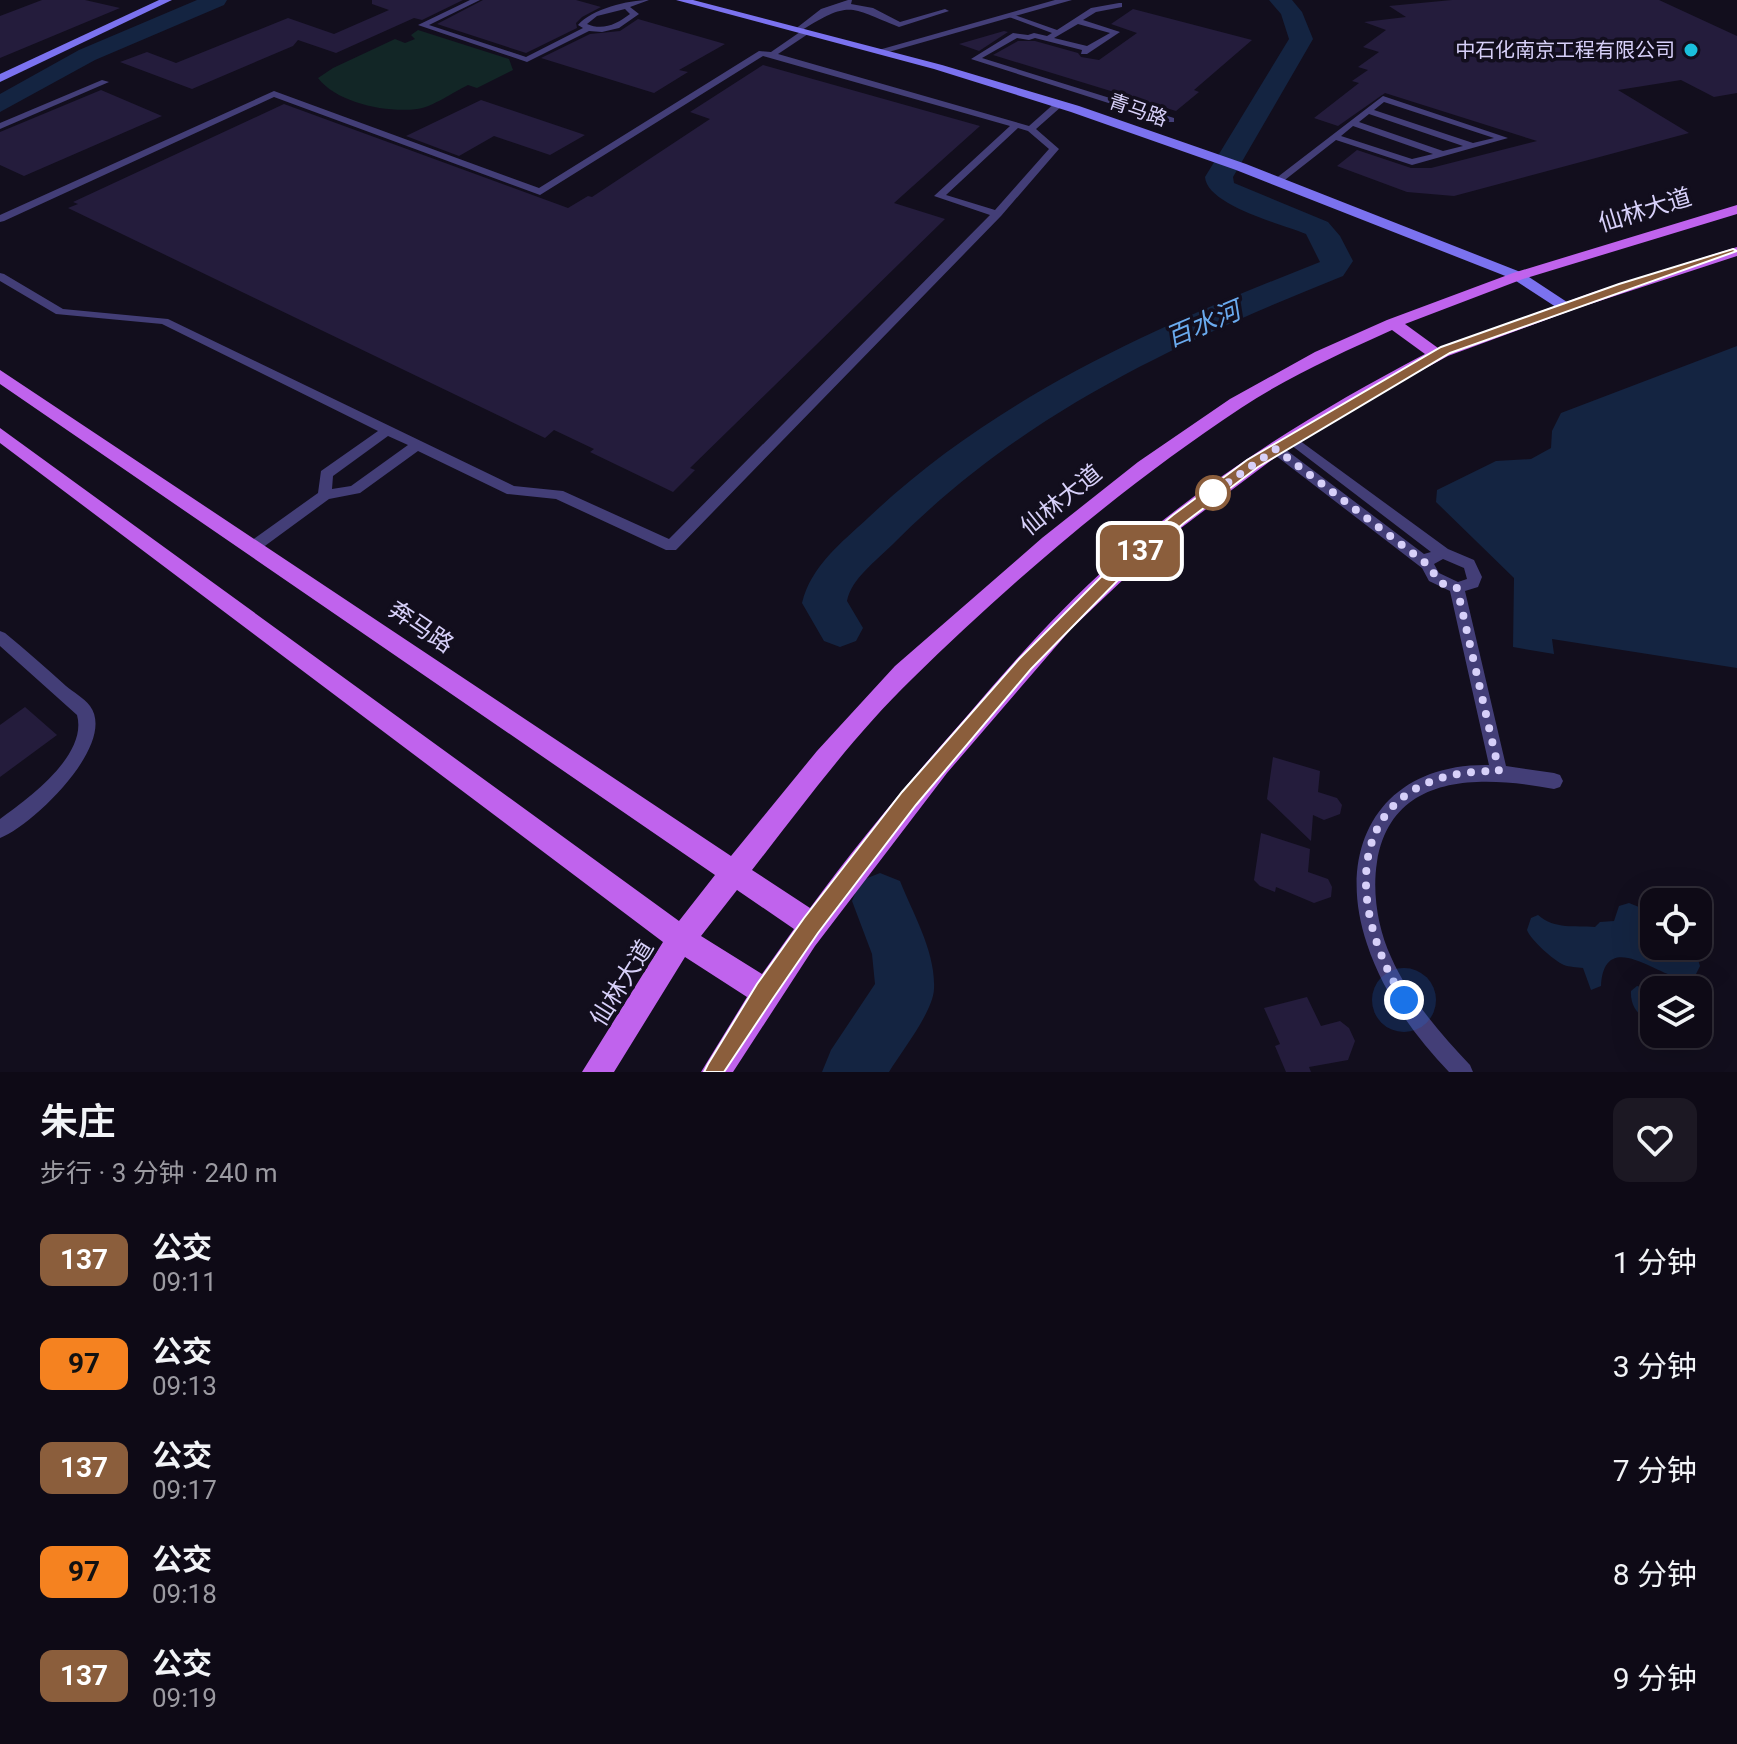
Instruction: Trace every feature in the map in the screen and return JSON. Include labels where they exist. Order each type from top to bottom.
[{"type":"main road","name":"仙林大道","points":[[597,1072],[681,939],[825,759],[903,673],[1049,543],[1145,467],[1236,403],[1321,356],[1393,323],[1518,276],[1737,209]]},
{"type":"main road","points":[[716,1072],[811,925],[909,799],[1025,664],[1121,567],[1179,519],[1284,444],[1437,355],[1565,306],[1737,251]]},
{"type":"main road","points":[[1393,323],[1437,355]]},
{"type":"main road","name":"奔马路","points":[[0,376],[811,925]]},
{"type":"main road","points":[[0,434],[681,939],[765,992]]},
{"type":"street","points":[[0,78],[167,0]]},
{"type":"street","name":"青马路","points":[[681,0],[881,51],[1059,104],[1196,151],[1518,276],[1565,306]]},
{"type":"street","points":[[881,51],[1067,0]]},
{"type":"lane","points":[[476,0],[422,25],[527,60],[587,29],[607,29],[635,14],[628,9],[617,8],[592,15],[582,25],[587,29]]},
{"type":"lane","points":[[628,9],[645,0]]},
{"type":"lane","points":[[772,55],[824,11],[853,0]]},
{"type":"lane","points":[[842,4],[870,10],[899,25],[945,11]]},
{"type":"lane","points":[[1047,39],[1094,10],[1119,5]]},
{"type":"lane","points":[[1012,15],[1057,32]]},
{"type":"lane","points":[[1077,21],[1116,32],[1086,51],[1047,39],[1016,35],[975,59],[1171,120]]},
{"type":"lane","points":[[0,219],[274,94],[540,192],[762,53],[1031,129],[1054,149],[997,214],[671,546],[558,494],[512,491],[164,321],[60,312],[0,276]]},
{"type":"lane","points":[[0,126],[105,82]]},
{"type":"lane","points":[[1278,181],[1383,99],[1504,138],[1412,162],[1335,137]]},
{"type":"lane","points":[[1031,129],[1059,104]]},
{"type":"lane","points":[[1367,111],[1473,146]]},
{"type":"lane","points":[[1352,123],[1443,154]]},
{"type":"lane","points":[[997,214],[939,196],[1016,125]]},
{"type":"lane","points":[[325,495],[326,474],[386,431]]},
{"type":"lane","points":[[1284,444],[1443,553],[1461,558],[1474,571],[1473,583],[1457,588],[1441,583],[1427,564],[1284,444]]},
{"type":"lane","points":[[253,547],[325,495],[355,490],[416,446]]},
{"type":"lane","points":[[1427,564],[1429,558],[1443,553]]},
{"type":"lane","points":[[1457,588],[1499,771]]},
{"type":"lane","points":[[0,637],[84,711],[90,727],[83,749],[74,760],[37,801],[0,830]]},
{"type":"lane","points":[[1463,1072],[1413,1016],[1395,985],[1371,924],[1366,870],[1370,846],[1379,824],[1408,792],[1450,774],[1499,771],[1554,781]]},
{"type":"green space","points":[[418,30],[509,59],[513,70],[477,88],[468,85],[430,105],[405,110],[378,108],[350,100],[326,87],[318,78],[395,39],[405,43],[415,39],[411,35]]},
{"type":"water","points":[[1737,346],[1737,668],[1552,639],[1554,654],[1513,647],[1514,578],[1436,502],[1437,490],[1496,461],[1531,459],[1551,448],[1552,431],[1561,413]]},
{"type":"water","points":[[1629,903],[1640,907],[1640,960],[1698,960],[1700,966],[1696,974],[1674,976],[1620,957],[1611,960],[1604,969],[1601,986],[1591,990],[1583,968],[1560,963],[1537,944],[1527,930],[1531,918],[1538,915],[1558,925],[1595,927],[1600,922],[1614,921],[1619,906]]},
{"type":"water","points":[[1640,987],[1640,1015],[1634,1007],[1631,991]]},
{"type":"building","points":[[42,0],[85,0],[120,8],[0,58],[0,16]]},
{"type":"building","points":[[372,0],[463,0],[422,20],[414,18],[336,53],[298,40],[293,46],[192,89],[120,62],[147,52],[176,63],[288,18],[334,34],[389,10],[372,4]]},
{"type":"building","points":[[483,0],[576,0],[601,7],[582,17],[576,23],[577,28],[526,53],[437,24]]},
{"type":"building","points":[[1452,0],[1659,0],[1737,36],[1737,93],[1714,97],[1681,80],[1618,90],[1689,133],[1454,196],[1407,192],[1337,166],[1357,150],[1411,168],[1431,168],[1537,141],[1385,93],[1338,126],[1314,118],[1359,83],[1352,81],[1368,70],[1358,67],[1379,52],[1363,47],[1386,30],[1364,22],[1406,17],[1389,6]]},
{"type":"building","points":[[1133,9],[1252,40],[1194,90],[1199,92],[1176,111],[993,55],[1018,41],[1035,41],[1099,60],[1137,33],[1111,24]]},
{"type":"building","points":[[638,19],[725,44],[679,70],[688,72],[654,93],[541,58],[590,34],[620,31]]},
{"type":"building","points":[[1008,32],[979,51],[959,44]]},
{"type":"building","points":[[763,65],[980,126],[894,203],[945,219],[690,468],[695,470],[673,492],[590,452],[594,449],[554,430],[545,438],[68,208],[78,204],[73,202],[284,104],[568,208],[588,196],[592,197],[710,119],[690,112]]},
{"type":"building","points":[[101,90],[162,116],[24,176],[0,165],[0,132]]},
{"type":"building","points":[[481,100],[585,135],[550,155],[494,136],[459,156],[406,136]]},
{"type":"building","points":[[25,707],[57,735],[0,777],[0,725]]},
{"type":"building","points":[[1273,757],[1320,771],[1318,792],[1337,798],[1342,805],[1340,814],[1324,820],[1313,815],[1311,841],[1267,799]]},
{"type":"building","points":[[1261,833],[1310,849],[1308,872],[1328,879],[1332,887],[1331,897],[1314,903],[1276,887],[1275,892],[1260,886],[1254,880]]},
{"type":"building","points":[[1307,997],[1321,1026],[1340,1021],[1349,1028],[1355,1041],[1348,1060],[1309,1067],[1311,1072],[1286,1072],[1275,1046],[1280,1044],[1264,1008]]},
{"type":"waterway","points":[[0,104],[87,55],[216,0]]},
{"type":"waterway","name":"百水河","points":[[840,628],[824,603],[834,579],[899,512],[978,449],[1066,391],[1155,343],[1332,269],[1337,261],[1325,236],[1317,228],[1229,193],[1220,186],[1219,177],[1301,39],[1291,12],[1280,0]]},
{"type":"waterway","name":"百水河","points":[[853,1072],[905,991],[901,954],[880,901]]},
{"type":"bus line","name":"137","points":[[716,1072],[811,925],[909,799],[1025,664],[1121,567],[1179,519],[1253,463],[1386,382],[1446,350],[1623,286],[1737,251]]},
{"type":"place","name":"中石化南京工程有限公司","points":[[1691,50]]},
{"type":"route","points":[[1213,493],[1203,500],[1276,449],[1427,564],[1441,583],[1457,588],[1499,771],[1474,770],[1428,781],[1408,792],[1379,824],[1370,846],[1366,896],[1371,924],[1385,965],[1404,1000]]}]
